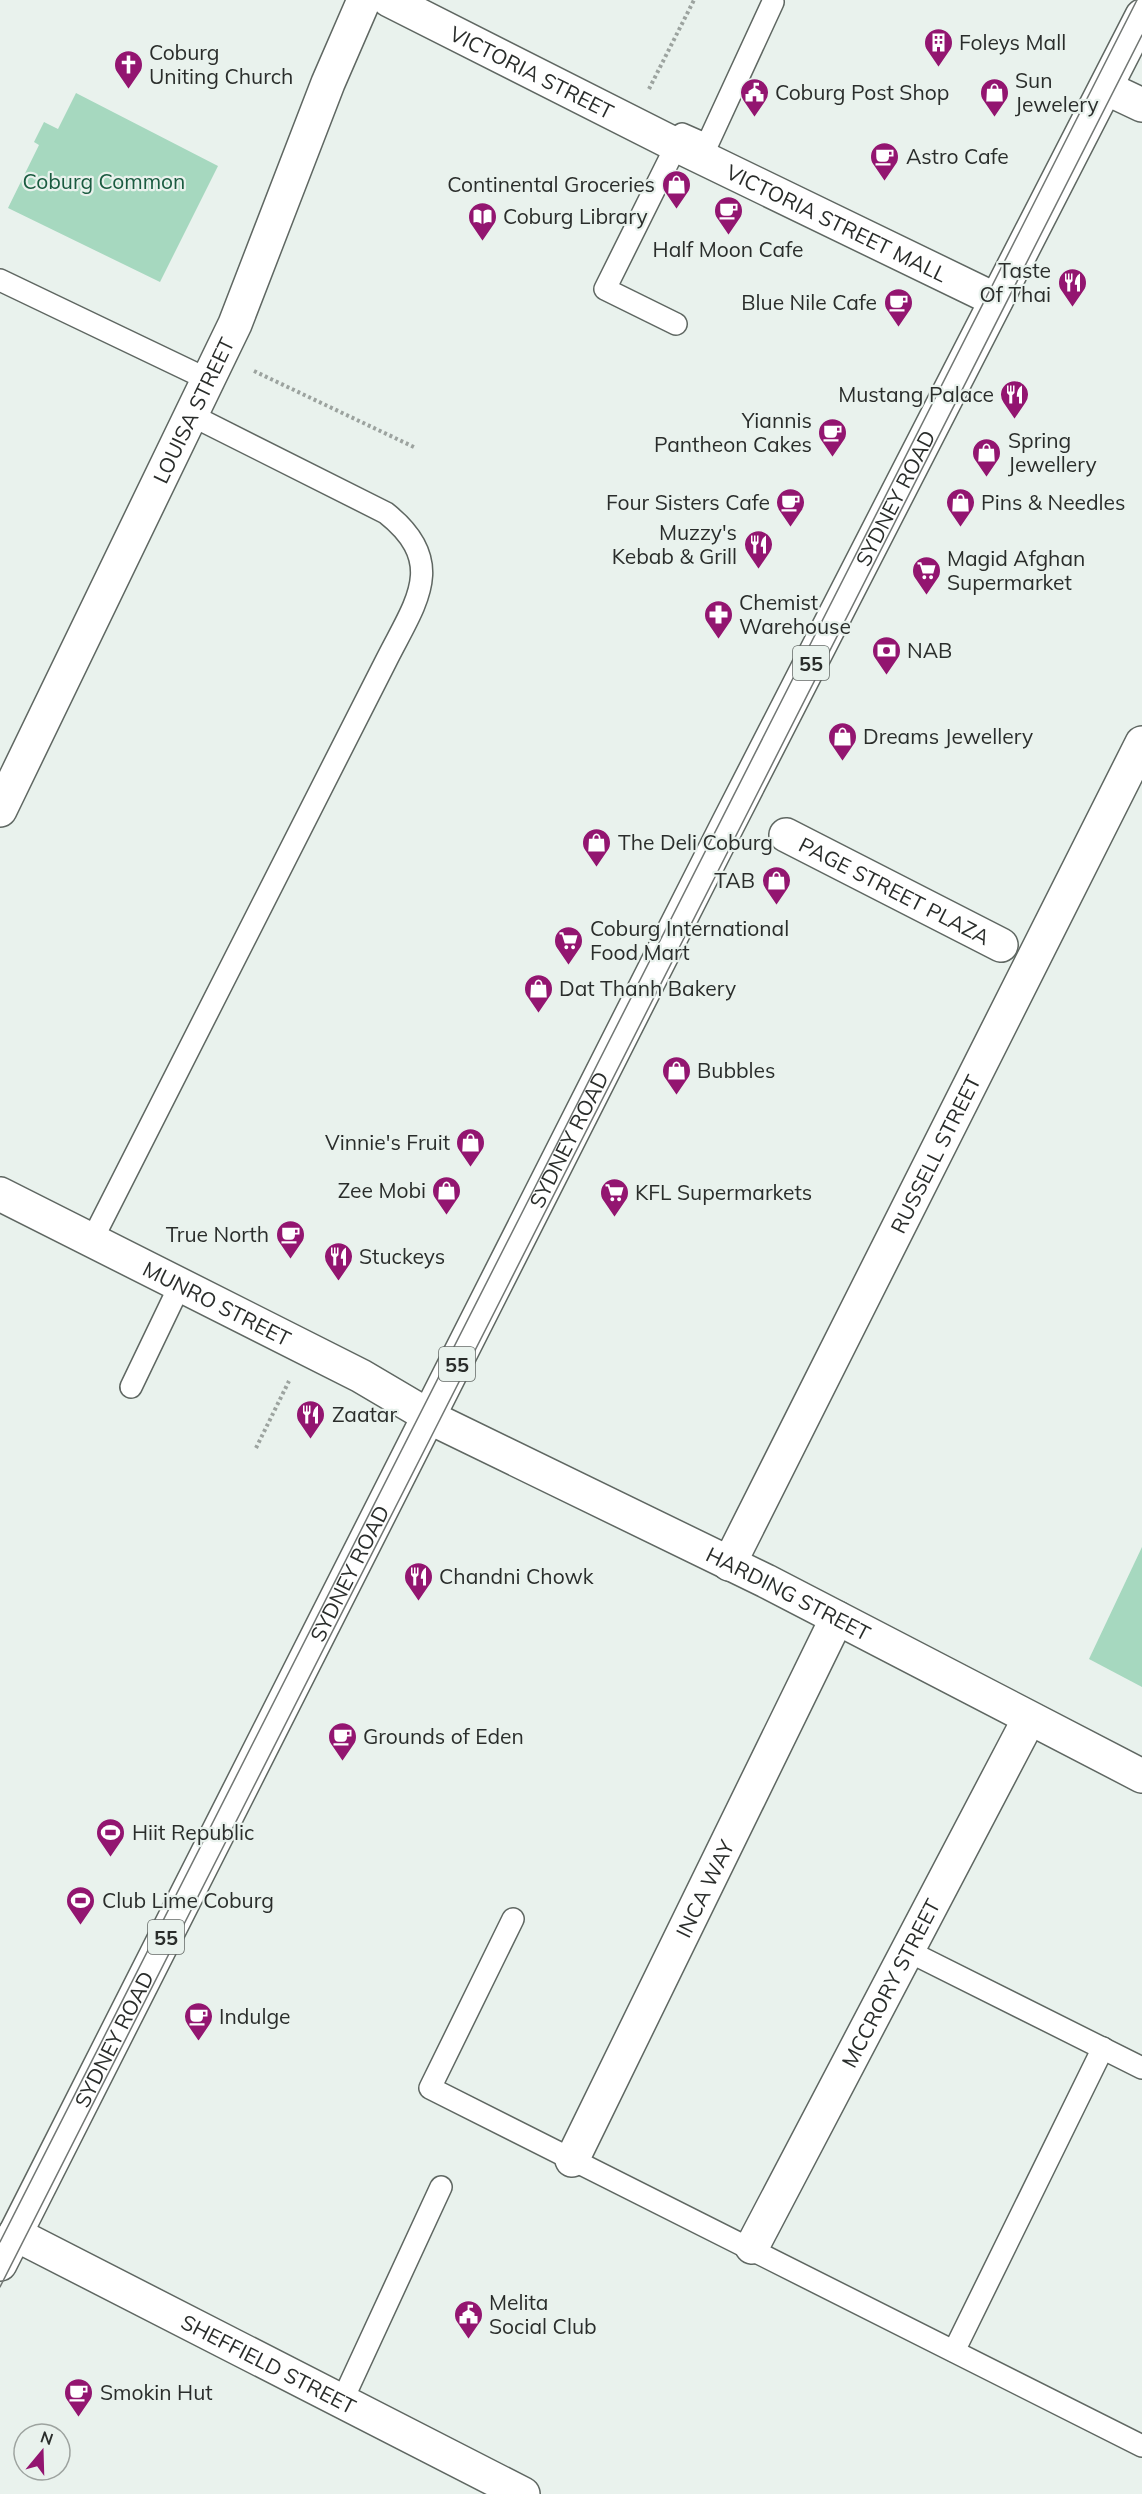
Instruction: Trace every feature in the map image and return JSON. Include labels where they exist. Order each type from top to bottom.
[{"type":"main road","name":"LOUISA STREET","points":[[0,810],[215,367],[258,270],[328,83],[364,0]]},
{"type":"main road","name":"VICTORIA STREET","points":[[389,0],[676,146]]},
{"type":"main road","name":"SYDNEY ROAD","points":[[0,2264],[1142,16]]},
{"type":"main road","points":[[1106,88],[1142,105]]},
{"type":"main road","name":"VICTORIA STREET MALL","points":[[676,146],[996,300]]},
{"type":"main road","name":"RUSSELL STREET","points":[[729,1564],[1142,743]]},
{"type":"main road","name":"PAGE STREET PLAZA","points":[[786,835],[1001,945]]},
{"type":"main road","name":"MUNRO STREET","points":[[0,1194],[377,1384],[430,1417]]},
{"type":"main road","name":"HARDING STREET","points":[[430,1417],[837,1618],[1142,1776]]},
{"type":"main road","name":"INCA WAY","points":[[572,2160],[837,1618]]},
{"type":"main road","name":"MCCRORY STREET","points":[[752,2247],[1029,1719]]},
{"type":"main road","name":"SHEFFIELD STREET","points":[[15,2234],[522,2494]]},
{"type":"lane","points":[[676,324],[605,289],[682,134],[707,145],[773,2]]},
{"type":"lane","points":[[0,280],[215,367]]},
{"type":"lane","points":[[92,1240],[386,661],[416,599],[423,576],[415,541],[404,526],[386,513],[191,415]]},
{"type":"lane","points":[[131,1387],[180,1285]]},
{"type":"lane","points":[[513,1919],[430,2088],[752,2247],[1142,2446]]},
{"type":"lane","points":[[908,1951],[1142,2068]]},
{"type":"lane","points":[[954,2351],[1103,2048]]},
{"type":"lane","points":[[342,2401],[441,2187]]},
{"type":"path","points":[[648,93],[694,0]]},
{"type":"path","points":[[215,367],[416,448]]},
{"type":"path","points":[[256,1448],[306,1348]]},
{"type":"green space","name":"Coburg Common","points":[[76,93],[218,166],[160,282],[8,208],[39,145],[34,142],[44,122],[58,129]]},
{"type":"green space","points":[[1142,1547],[1142,1687],[1089,1659]]},
{"type":"tram line","points":[[0,2242],[1137,0]]},
{"type":"tram line","points":[[0,2287],[1142,35]]},
{"type":"place","name":"Foleys Mall","points":[[938,68]]},
{"type":"place","name":"Coburg Uniting Church","points":[[128,90]]},
{"type":"place","name":"Coburg Post Shop","points":[[754,118]]},
{"type":"place","name":"Sun Jewelery","points":[[994,118]]},
{"type":"place","name":"Astro Cafe","points":[[885,182]]},
{"type":"place","name":"Continental Groceries","points":[[676,210]]},
{"type":"place","name":"Half Moon Cafe","points":[[728,236]]},
{"type":"place","name":"Coburg Library","points":[[482,242]]},
{"type":"place","name":"Taste Of Thai","points":[[1072,308]]},
{"type":"place","name":"Blue Nile Cafe","points":[[898,328]]},
{"type":"place","name":"Mustang Palace","points":[[1015,420]]},
{"type":"place","name":"Yiannis Pantheon Cakes","points":[[833,458]]},
{"type":"place","name":"Spring Jewellery","points":[[987,478]]},
{"type":"place","name":"Four Sisters Cafe","points":[[791,528]]},
{"type":"place","name":"Pins & Needles","points":[[960,528]]},
{"type":"place","name":"Muzzy's Kebab & Grill","points":[[758,570]]},
{"type":"place","name":"Magid Afghan Supermarket","points":[[926,596]]},
{"type":"place","name":"Chemist Warehouse","points":[[718,640]]},
{"type":"place","name":"NAB","points":[[886,676]]},
{"type":"place","name":"Dreams Jewellery","points":[[842,762]]},
{"type":"place","name":"The Deli Coburg","points":[[597,868]]},
{"type":"place","name":"TAB","points":[[776,906]]},
{"type":"place","name":"Coburg International Food Mart","points":[[569,966]]},
{"type":"place","name":"Dat Thanh Bakery","points":[[538,1014]]},
{"type":"place","name":"Bubbles","points":[[676,1096]]},
{"type":"place","name":"Vinnie's Fruit","points":[[471,1168]]},
{"type":"place","name":"Zee Mobi","points":[[447,1216]]},
{"type":"place","name":"KFL Supermarkets","points":[[614,1218]]},
{"type":"place","name":"True North","points":[[290,1260]]},
{"type":"place","name":"Stuckeys","points":[[338,1282]]},
{"type":"place","name":"Zaatar","points":[[311,1440]]},
{"type":"place","name":"Chandni Chowk","points":[[418,1602]]},
{"type":"place","name":"Grounds of Eden","points":[[342,1762]]},
{"type":"place","name":"Hiit Republic","points":[[111,1858]]},
{"type":"place","name":"Club Lime Coburg","points":[[81,1926]]},
{"type":"place","name":"Indulge","points":[[198,2042]]},
{"type":"place","name":"Melita Social Club","points":[[468,2340]]},
{"type":"place","name":"Smokin Hut","points":[[79,2418]]}]
